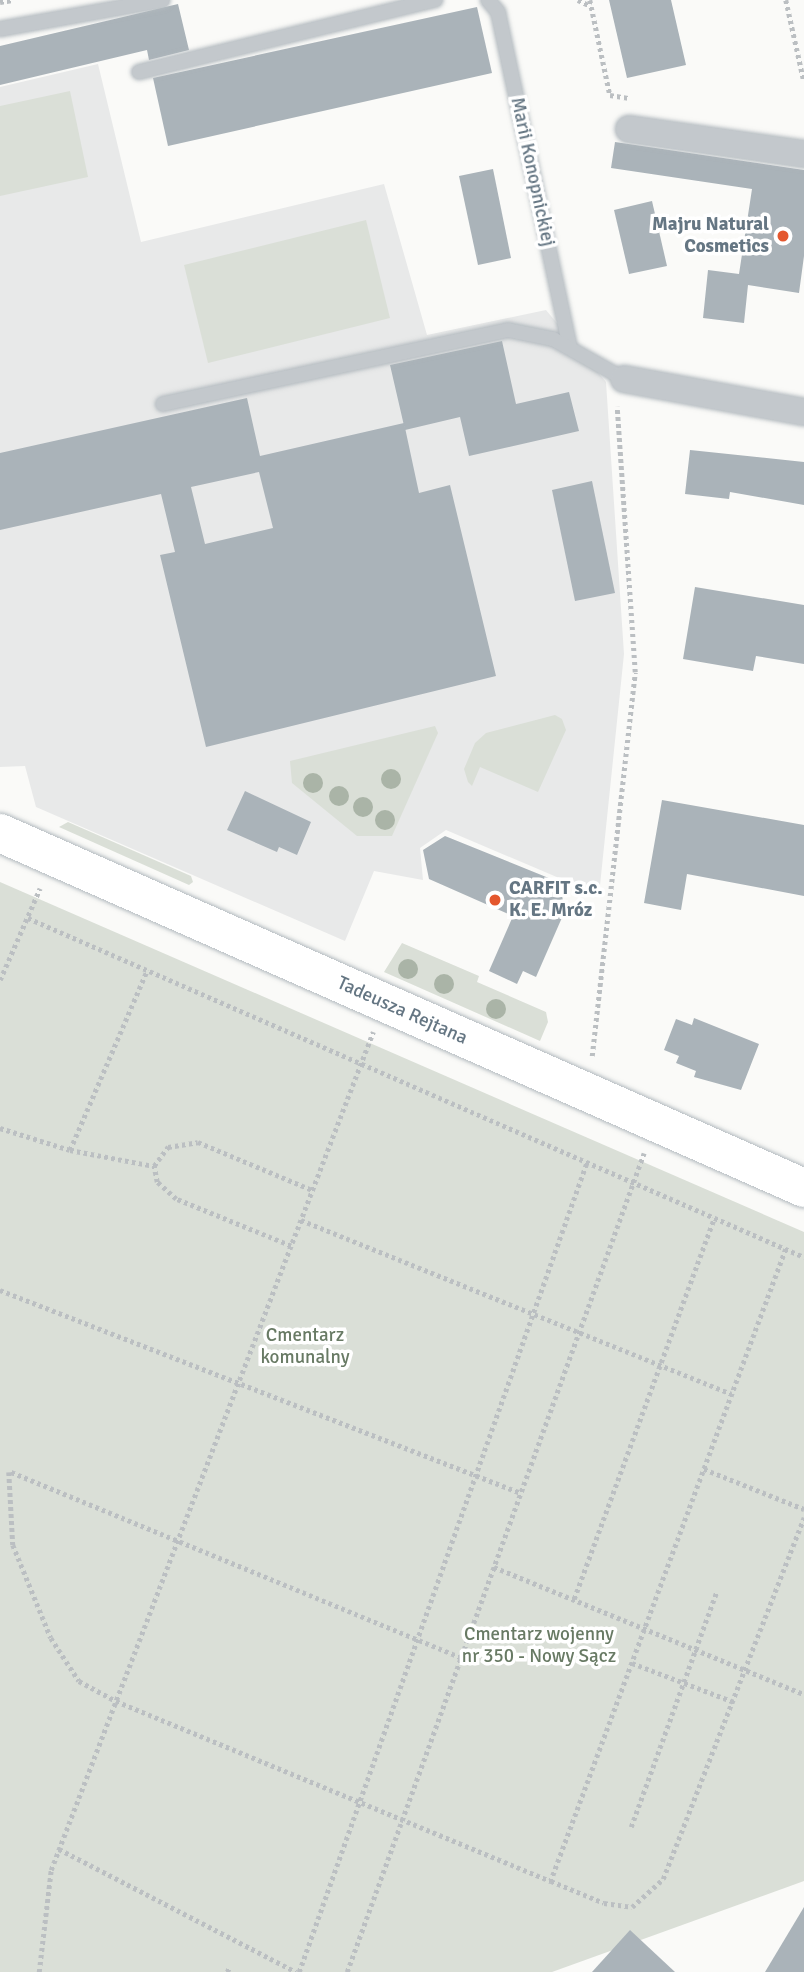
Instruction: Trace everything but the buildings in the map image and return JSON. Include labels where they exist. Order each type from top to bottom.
[{"type":"street","points":[[629,128],[804,154]]},
{"type":"street","points":[[620,391],[804,412]]},
{"type":"street","name":"Tadeusza Rejtana","points":[[0,833],[804,1188]]},
{"type":"lane","points":[[0,29],[162,0]]},
{"type":"lane","points":[[139,72],[435,0]]},
{"type":"lane","name":"Marii Konopnickiej","points":[[488,0],[498,12],[570,348]]},
{"type":"lane","points":[[163,404],[508,330],[553,339],[570,348],[620,391]]},
{"type":"path","points":[[0,2],[13,0]]},
{"type":"path","points":[[578,0],[592,7]]},
{"type":"path","points":[[590,0],[610,95],[636,99]]},
{"type":"path","points":[[786,0],[804,81]]},
{"type":"path","points":[[591,1063],[635,672],[620,391]]},
{"type":"path","points":[[0,980],[36,898]]},
{"type":"path","points":[[28,918],[804,1257]]},
{"type":"path","points":[[69,1150],[147,970]]},
{"type":"path","points":[[39,1972],[51,1870],[369,1042]]},
{"type":"path","points":[[0,1128],[69,1150],[154,1166]]},
{"type":"path","points":[[291,1247],[176,1199],[157,1182],[154,1166],[168,1147],[198,1142],[312,1190]]},
{"type":"path","points":[[347,1972],[641,1161]]},
{"type":"path","points":[[59,1849],[297,1972],[477,1476],[587,1162]]},
{"type":"path","points":[[573,1599],[714,1218]]},
{"type":"path","points":[[301,1220],[732,1394]]},
{"type":"path","points":[[551,1881],[786,1249]]},
{"type":"path","points":[[0,1290],[521,1493]]},
{"type":"path","points":[[704,1469],[804,1509]]},
{"type":"path","points":[[461,1658],[9,1472],[13,1545],[51,1638],[79,1681],[116,1701],[604,1903],[632,1907],[663,1879],[747,1670],[804,1518]]},
{"type":"path","points":[[494,1567],[804,1694]]},
{"type":"path","points":[[631,1827],[718,1591]]},
{"type":"path","points":[[632,1663],[734,1702]]},
{"type":"shaded area","points":[[98,64],[141,242],[384,184],[427,335],[546,310],[606,382],[624,654],[599,895],[446,830],[420,848],[423,880],[374,871],[345,941],[36,807],[25,766],[0,767],[0,87]]},
{"type":"green space","points":[[70,91],[88,177],[0,196],[0,106]]},
{"type":"green space","points":[[366,220],[390,318],[208,363],[184,265]]},
{"type":"green space","points":[[555,715],[562,719],[566,730],[538,792],[480,767],[472,786],[468,782],[464,769],[475,743],[486,733]]},
{"type":"green space","points":[[435,726],[438,733],[392,836],[357,836],[292,783],[290,761]]},
{"type":"green space","points":[[68,822],[191,876],[193,882],[189,885],[59,827]]},
{"type":"green space","name":"Cmentarz komunalny","points":[[0,882],[804,1232],[804,1881],[552,1972],[0,1972]]},
{"type":"green space","points":[[402,943],[479,976],[477,982],[546,1012],[548,1022],[540,1041],[384,972]]},
{"type":"place","name":"Majru Natural Cosmetics","points":[[783,236]]},
{"type":"place","name":"CARFIT s.c. K. E. Mróz","points":[[495,900]]},
{"type":"park label","name":"Cmentarz wojenny nr 350 - Nowy Sącz","points":[[539,1646]]}]
